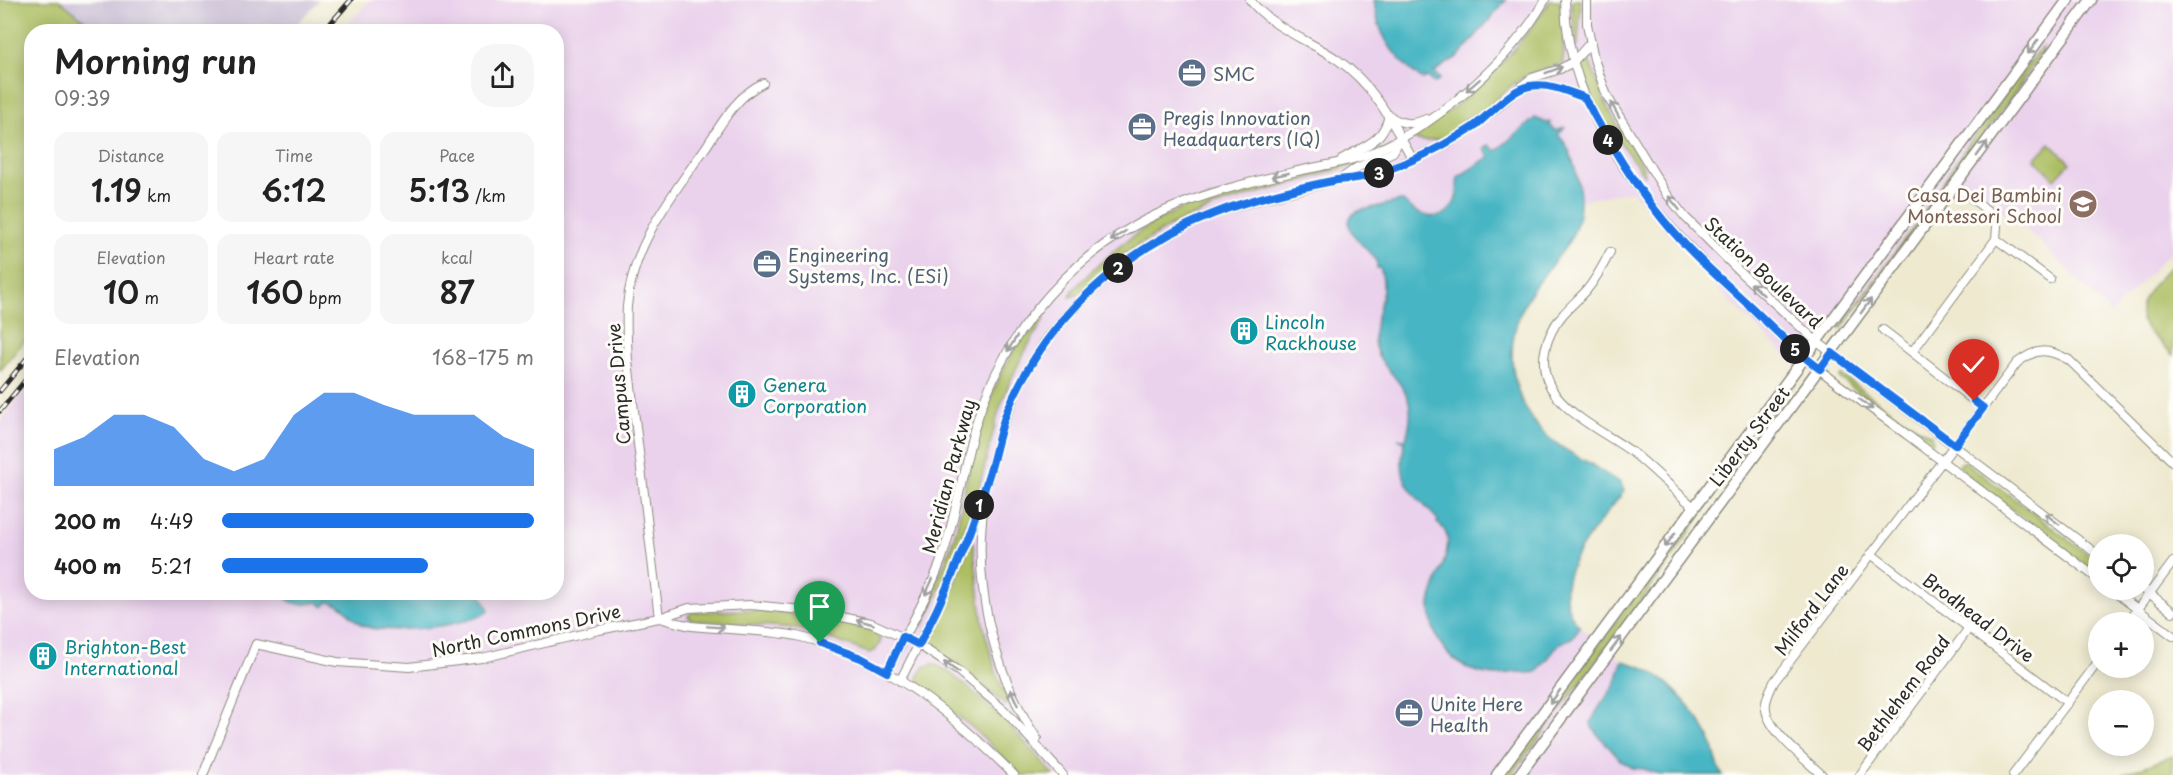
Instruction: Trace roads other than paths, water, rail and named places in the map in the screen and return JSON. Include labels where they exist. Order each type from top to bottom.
[{"type":"street","points":[[1250,0],[1262,13],[1281,27],[1337,60],[1357,75],[1389,115],[1413,160]]},
{"type":"street","name":"Meridian Parkway","points":[[887,672],[943,554],[973,433],[985,396],[1008,350],[1047,297],[1065,278],[1106,244],[1169,207],[1221,190],[1360,157],[1401,138],[1446,108],[1475,84],[1522,35],[1545,0]]},
{"type":"street","points":[[1565,0],[1573,62],[1585,98]]},
{"type":"street","points":[[1587,0],[1590,42]]},
{"type":"street","name":"Liberty Street","points":[[1497,775],[2068,0]]},
{"type":"street","name":"Liberty Street","points":[[1519,775],[2091,0]]},
{"type":"street","name":"Meridian Parkway","points":[[900,681],[950,583],[989,476],[999,435],[1025,374],[1046,340],[1067,315],[1108,276],[1151,244],[1215,213],[1338,180],[1360,178],[1381,172],[1447,144],[1475,126],[1532,78],[1573,62],[1590,42]]},
{"type":"street","name":"Station Boulevard","points":[[1590,42],[1600,78],[1608,96],[1666,193],[1685,217],[1741,273],[1816,341],[2088,547]]},
{"type":"street","name":"Campus Drive","points":[[659,618],[628,361],[629,292],[639,255],[655,221],[735,105],[750,90],[764,83]]},
{"type":"street","points":[[1513,93],[1529,86],[1550,86],[1585,98]]},
{"type":"street","name":"Station Boulevard","points":[[1585,98],[1617,155],[1644,196],[1665,222],[1724,282],[1805,358],[2088,572]]},
{"type":"street","name":"Meridian Parkway","points":[[1337,162],[1379,137],[1384,131],[1389,115],[1400,123],[1414,123],[1446,108]]},
{"type":"street","name":"Meridian Parkway","points":[[1338,180],[1356,168],[1393,152],[1401,138]]},
{"type":"street","points":[[1912,352],[1996,239],[1998,226],[1993,215],[1955,185]]},
{"type":"street","points":[[1996,239],[2050,279]]},
{"type":"street","points":[[1610,252],[1594,280],[1556,322],[1545,351],[1547,376],[1559,400],[1568,410],[1634,453],[1694,507]]},
{"type":"street","points":[[1883,330],[1983,408]]},
{"type":"street","name":"Milford Lane","points":[[1822,775],[1774,729],[1766,716],[1765,705],[1774,682],[2017,363],[2028,354],[2043,350],[2056,353],[2069,360],[2173,462]]},
{"type":"street","points":[[989,476],[981,533],[984,592],[990,627],[1015,701],[1054,765],[1063,775]]},
{"type":"street","name":"Brodhead Drive","points":[[1872,554],[2068,703]]},
{"type":"street","points":[[2154,583],[2173,562]]},
{"type":"street","points":[[2154,598],[2173,612]]},
{"type":"street","points":[[2126,600],[2173,636]]},
{"type":"street","points":[[2136,612],[2142,600]]},
{"type":"street","name":"North Commons Drive","points":[[203,775],[256,644],[336,662],[409,667],[482,658],[659,618],[689,608],[752,605],[841,616],[871,623],[919,645],[958,671],[1004,710],[1054,765]]},
{"type":"street","points":[[659,618],[690,626],[764,631],[797,636],[841,650],[887,672],[942,709],[968,730],[1014,775]]},
{"type":"street","name":"Bethlehem Road","points":[[1860,775],[1969,628]]},
{"type":"street","points":[[2013,775],[2088,676]]},
{"type":"water","points":[[1374,0],[1506,0],[1459,56],[1434,72],[1440,79],[1434,83],[1428,77],[1420,78],[1394,53],[1379,24]]},
{"type":"water","points":[[1535,118],[1550,122],[1550,126],[1556,131],[1565,127],[1558,135],[1565,143],[1571,157],[1580,197],[1578,218],[1572,235],[1530,295],[1520,314],[1512,346],[1515,379],[1526,410],[1547,436],[1567,451],[1620,482],[1624,491],[1588,538],[1569,573],[1566,592],[1569,610],[1580,627],[1572,638],[1560,643],[1537,672],[1486,674],[1460,664],[1450,655],[1435,633],[1431,620],[1430,605],[1444,562],[1447,539],[1444,530],[1437,523],[1438,520],[1414,494],[1404,478],[1402,456],[1405,442],[1398,439],[1406,439],[1410,420],[1410,404],[1404,390],[1382,362],[1375,347],[1375,327],[1382,298],[1383,278],[1375,259],[1354,236],[1349,223],[1351,216],[1358,211],[1400,201],[1423,215],[1444,214],[1456,198],[1458,177],[1489,157],[1484,148],[1489,145],[1496,151]]},
{"type":"water","points":[[484,600],[489,610],[481,616],[448,625],[388,630],[362,625],[334,603],[328,602],[324,607],[318,602],[298,604],[289,601]]},
{"type":"water","points":[[1623,661],[1640,666],[1659,677],[1686,703],[1707,734],[1723,775],[1661,775],[1633,768],[1621,761],[1593,729],[1591,723],[1615,684]]},
{"type":"railway","points":[[330,24],[351,0]]},
{"type":"railway","points":[[0,391],[24,362]]},
{"type":"railway","points":[[0,411],[24,382]]},
{"type":"place","name":"SMC","points":[[1192,73]]},
{"type":"place","name":"Pregis Innovation Headquarters (IQ)","points":[[1142,127]]},
{"type":"place","name":"Casa Dei Bambini Montessori School","points":[[2083,204]]},
{"type":"place","name":"Engineering Systems, Inc. (ESi)","points":[[767,264]]},
{"type":"place","name":"Lincoln Rackhouse","points":[[1244,331]]},
{"type":"place","name":"Genera Corporation","points":[[742,394]]},
{"type":"place","name":"Brighton-Best International","points":[[43,656]]},
{"type":"place","name":"Unite Here Health","points":[[1409,713]]}]
